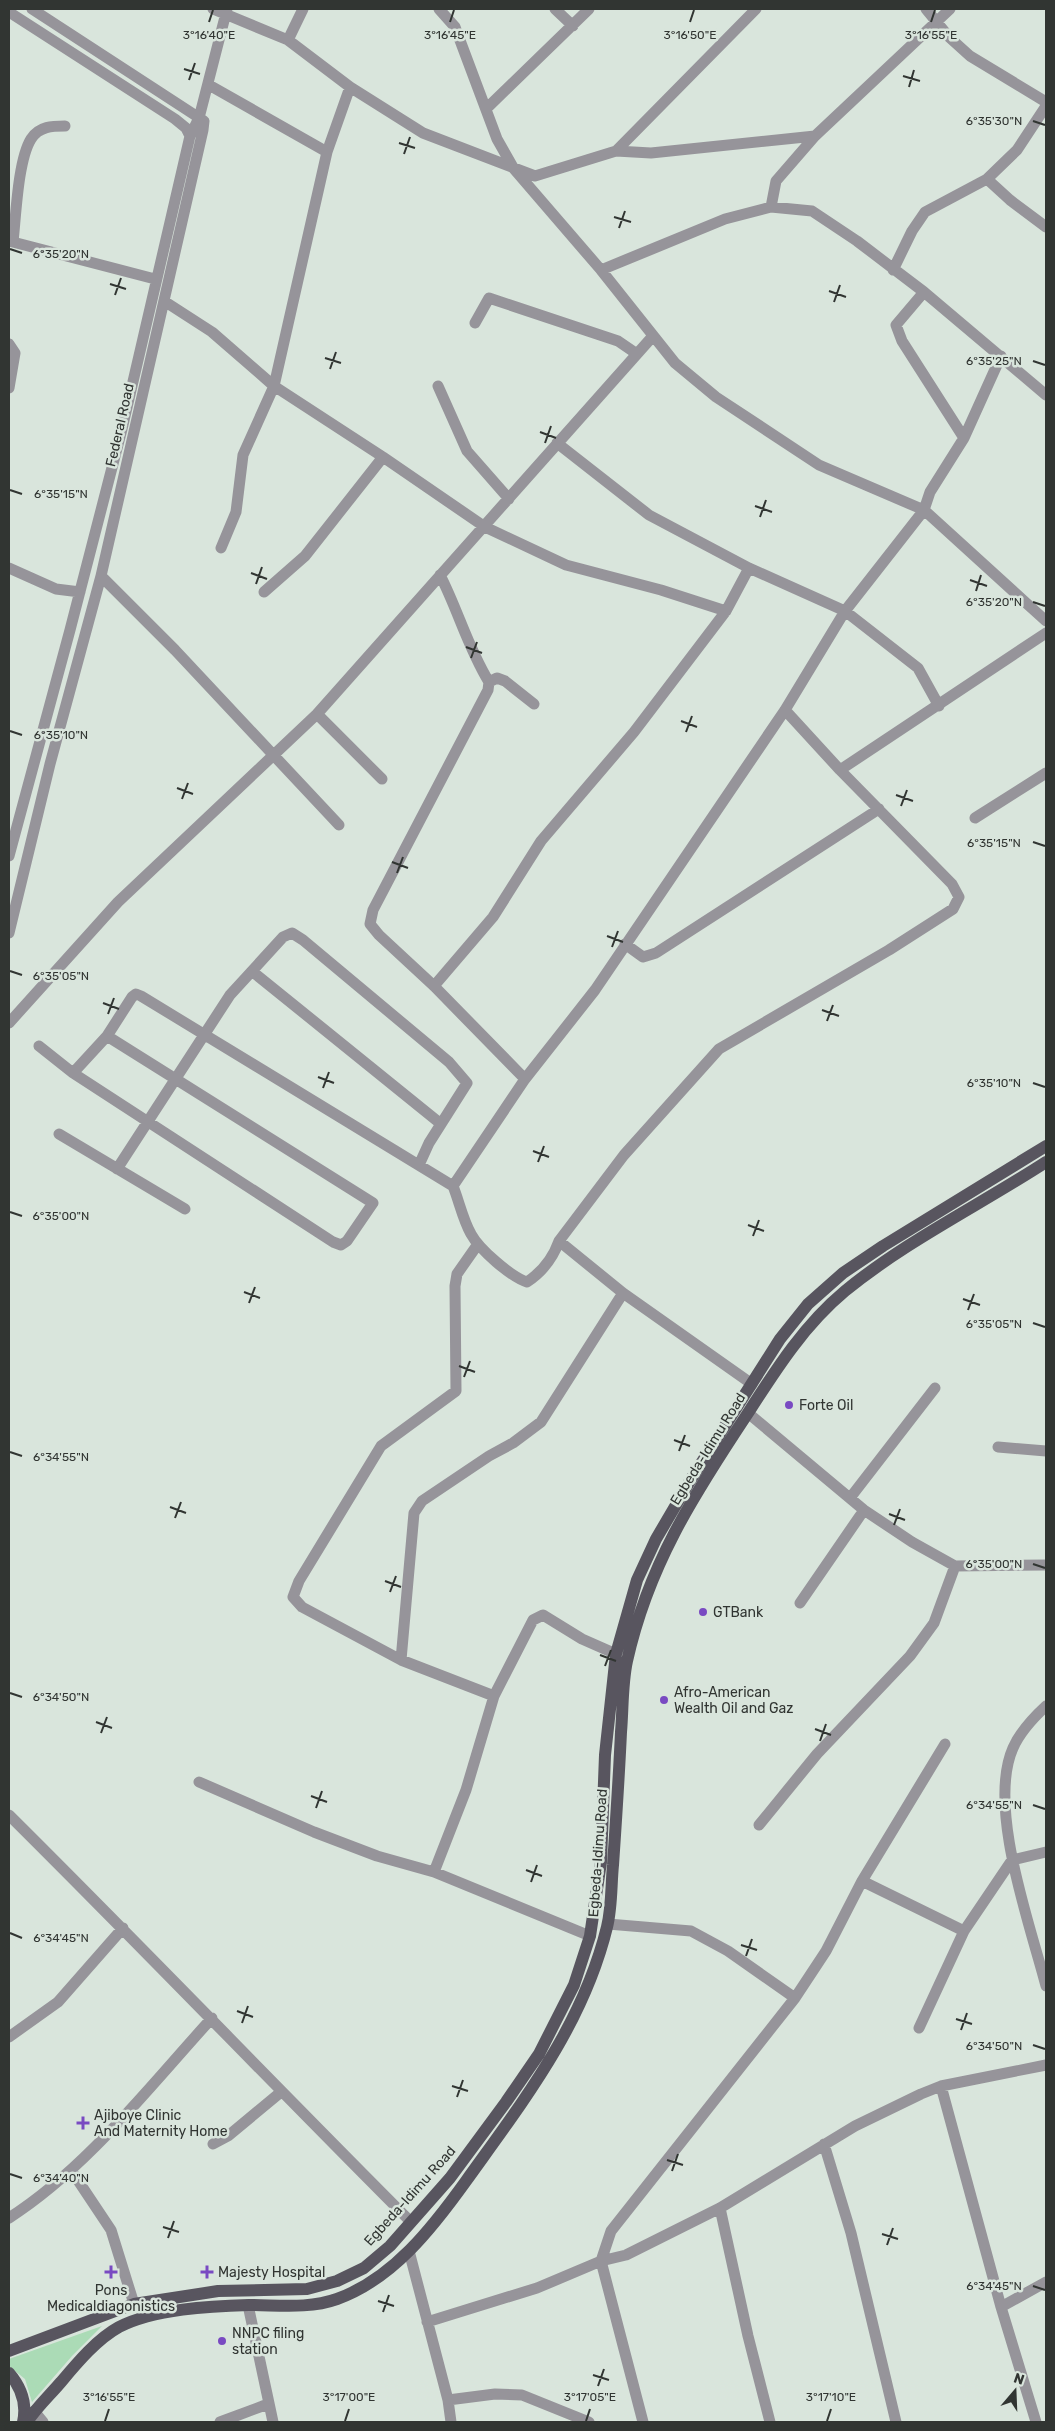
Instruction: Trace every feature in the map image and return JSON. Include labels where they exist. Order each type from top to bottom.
[{"type":"main road","name":"Egbeda-Idimu Road","points":[[9,2351],[134,2304],[218,2290],[307,2288],[337,2281],[364,2268],[390,2246],[450,2178],[539,2054],[574,1985],[590,1936],[600,1862],[603,1798],[616,1654],[637,1580],[656,1539],[690,1481],[780,1339],[808,1304],[843,1273],[883,1246],[1046,1146]]},
{"type":"main road","name":"Egbeda-Idimu Road","points":[[27,2422],[34,2411],[93,2348],[117,2328],[144,2318],[181,2311],[248,2305],[304,2306],[338,2298],[372,2280],[395,2264],[461,2188],[546,2069],[570,2025],[592,1971],[608,1924],[626,1667],[638,1616],[660,1561],[700,1485],[792,1346],[818,1315],[847,1289],[892,1257],[1046,1162]]},
{"type":"main road","points":[[603,1798],[617,1800]]},
{"type":"main road","points":[[450,2178],[461,2188]]},
{"type":"main road","points":[[9,2373],[22,2392],[25,2412],[23,2422]]},
{"type":"street","points":[[32,9],[199,118],[209,85],[226,11]]},
{"type":"street","points":[[213,9],[226,11],[288,40],[350,87],[423,133],[535,176],[616,151],[651,153],[815,136]]},
{"type":"street","points":[[288,40],[303,9]]},
{"type":"street","points":[[439,9],[455,27],[487,108],[497,139],[514,169],[601,270],[675,363],[716,397],[819,465],[924,510],[1046,622]]},
{"type":"street","points":[[555,9],[573,26]]},
{"type":"street","points":[[487,108],[589,9]]},
{"type":"street","points":[[616,151],[756,9]]},
{"type":"street","points":[[893,270],[912,231],[925,212],[987,179],[1017,150],[1046,104],[970,56],[949,37],[926,9]]},
{"type":"street","points":[[771,207],[776,181],[815,136],[950,9]]},
{"type":"street","points":[[9,12],[174,119],[186,128],[190,136]]},
{"type":"street","points":[[209,85],[327,152]]},
{"type":"street","points":[[221,548],[236,512],[243,455],[274,386],[327,152],[350,87]]},
{"type":"street","name":"Federal Road","points":[[9,856],[122,429],[156,279],[180,188],[190,136],[199,118],[204,121],[203,130],[101,576],[9,933]]},
{"type":"street","points":[[65,126],[49,126],[32,138],[24,156],[11,241],[156,279]]},
{"type":"street","points":[[987,179],[1010,200],[1046,227]]},
{"type":"street","points":[[601,270],[725,219],[771,207],[812,211],[857,241],[924,292],[1046,394]]},
{"type":"street","points":[[924,292],[896,325],[902,341],[964,438]]},
{"type":"street","points":[[475,323],[489,298],[618,341],[637,354]]},
{"type":"street","points":[[164,301],[212,332],[274,386],[383,457],[485,527],[566,566],[661,590],[726,611]]},
{"type":"street","points":[[9,1023],[118,902],[317,714],[485,527],[652,336]]},
{"type":"street","points":[[9,344],[15,353],[9,388]]},
{"type":"street","points":[[453,1186],[524,1079],[595,990],[786,710],[845,612],[924,510],[930,492],[964,438],[1000,356]]},
{"type":"street","points":[[438,386],[467,451],[509,499]]},
{"type":"street","points":[[557,443],[649,515],[749,568],[845,612],[918,668],[939,706]]},
{"type":"street","points":[[264,592],[305,556],[383,457]]},
{"type":"street","points":[[9,568],[56,588],[80,592]]},
{"type":"street","points":[[434,986],[493,917],[541,841],[634,732],[726,611],[749,568]]},
{"type":"street","points":[[440,575],[453,600],[468,643],[489,682],[483,702],[373,910],[370,924],[379,935],[434,986],[524,1079]]},
{"type":"street","points":[[101,576],[175,650],[273,757],[339,825]]},
{"type":"street","points":[[840,770],[939,706],[1046,633]]},
{"type":"street","points":[[489,682],[497,678],[506,681],[534,704]]},
{"type":"street","points":[[73,1073],[107,1036],[136,994],[453,1186],[470,1234],[478,1244],[518,1279],[527,1282],[537,1275],[554,1254],[560,1241],[624,1155],[719,1049],[890,950],[953,909],[959,897],[952,884],[840,770],[786,710]]},
{"type":"street","points":[[317,714],[382,779]]},
{"type":"street","points":[[975,818],[1046,773]]},
{"type":"street","points":[[24,800],[41,804]]},
{"type":"street","points":[[625,944],[644,957],[656,953],[879,809]]},
{"type":"street","points":[[117,1169],[230,995],[253,972],[282,937],[292,933],[458,1070],[468,1083],[429,1143],[419,1165]]},
{"type":"street","points":[[253,972],[441,1124]]},
{"type":"street","points":[[39,1046],[73,1073],[333,1242],[341,1245],[348,1241],[373,1203],[177,1078],[107,1036]]},
{"type":"street","points":[[59,1134],[185,1209]]},
{"type":"street","points":[[560,1241],[623,1293],[752,1384]]},
{"type":"street","points":[[478,1244],[458,1274],[455,1286],[456,1391],[381,1446],[299,1581],[293,1597],[302,1607],[401,1660],[494,1696]]},
{"type":"street","points":[[401,1660],[414,1512],[422,1501],[488,1456],[513,1443],[542,1422],[623,1293]]},
{"type":"street","points":[[850,1498],[934,1388]]},
{"type":"street","points":[[748,1412],[864,1510],[912,1542],[955,1566],[1046,1564]]},
{"type":"street","points":[[998,1447],[1046,1451]]},
{"type":"street","points":[[800,1603],[864,1510]]},
{"type":"street","points":[[759,1825],[817,1754],[910,1656],[934,1624],[955,1566]]},
{"type":"street","points":[[434,1872],[466,1790],[494,1696],[537,1616],[543,1615],[548,1617],[582,1639],[616,1654]]},
{"type":"street","points":[[1046,1706],[1032,1719],[1013,1748],[1007,1771],[1005,1810],[1012,1860],[1046,1986]]},
{"type":"street","points":[[643,2422],[601,2261],[611,2231],[633,2200],[795,1998],[826,1952],[862,1882],[945,1744]]},
{"type":"street","points":[[199,1782],[314,1832],[378,1856],[434,1872],[590,1936]]},
{"type":"street","points":[[9,1815],[212,2018],[281,2092],[410,2222]]},
{"type":"street","points":[[919,2028],[964,1932],[1012,1860],[1046,1852]]},
{"type":"street","points":[[862,1882],[964,1932]]},
{"type":"street","points":[[608,1924],[691,1931],[728,1951],[795,1998]]},
{"type":"street","points":[[10,2033],[58,2002],[123,1928]]},
{"type":"street","points":[[9,2218],[29,2205],[72,2170],[212,2018]]},
{"type":"street","points":[[427,2322],[537,2288],[601,2261],[626,2255],[720,2208],[824,2144],[894,2106],[941,2086],[1046,2065]]},
{"type":"street","points":[[941,2086],[1001,2307],[1036,2422]]},
{"type":"street","points":[[213,2144],[228,2136],[281,2092]]},
{"type":"street","points":[[824,2144],[851,2232],[896,2422]]},
{"type":"street","points":[[72,2170],[111,2230],[134,2304]]},
{"type":"street","points":[[720,2208],[748,2336],[770,2422]]},
{"type":"street","points":[[409,2250],[448,2400],[451,2422]]},
{"type":"street","points":[[1001,2307],[1046,2282]]},
{"type":"street","points":[[248,2305],[259,2349],[268,2404],[273,2422]]},
{"type":"street","points":[[448,2400],[495,2394],[522,2396],[569,2413],[585,2422]]},
{"type":"street","points":[[220,2422],[268,2404]]},
{"type":"street","points":[[34,2411],[43,2422]]},
{"type":"green space","points":[[102,2326],[72,2356],[32,2402],[25,2379],[9,2366],[9,2359]]},
{"type":"place","name":"Forte Oil","points":[[789,1405]]},
{"type":"place","name":"GTBank","points":[[703,1612]]},
{"type":"place","name":"Afro-American Wealth Oil and Gaz","points":[[664,1700]]},
{"type":"place","name":"Ajiboye Clinic And Maternity Home","points":[[83,2123]]},
{"type":"place","name":"Pons Medicaldiagonistics","points":[[111,2272]]},
{"type":"place","name":"Majesty Hospital","points":[[207,2272]]},
{"type":"place","name":"NNPC filing station","points":[[222,2341]]}]
